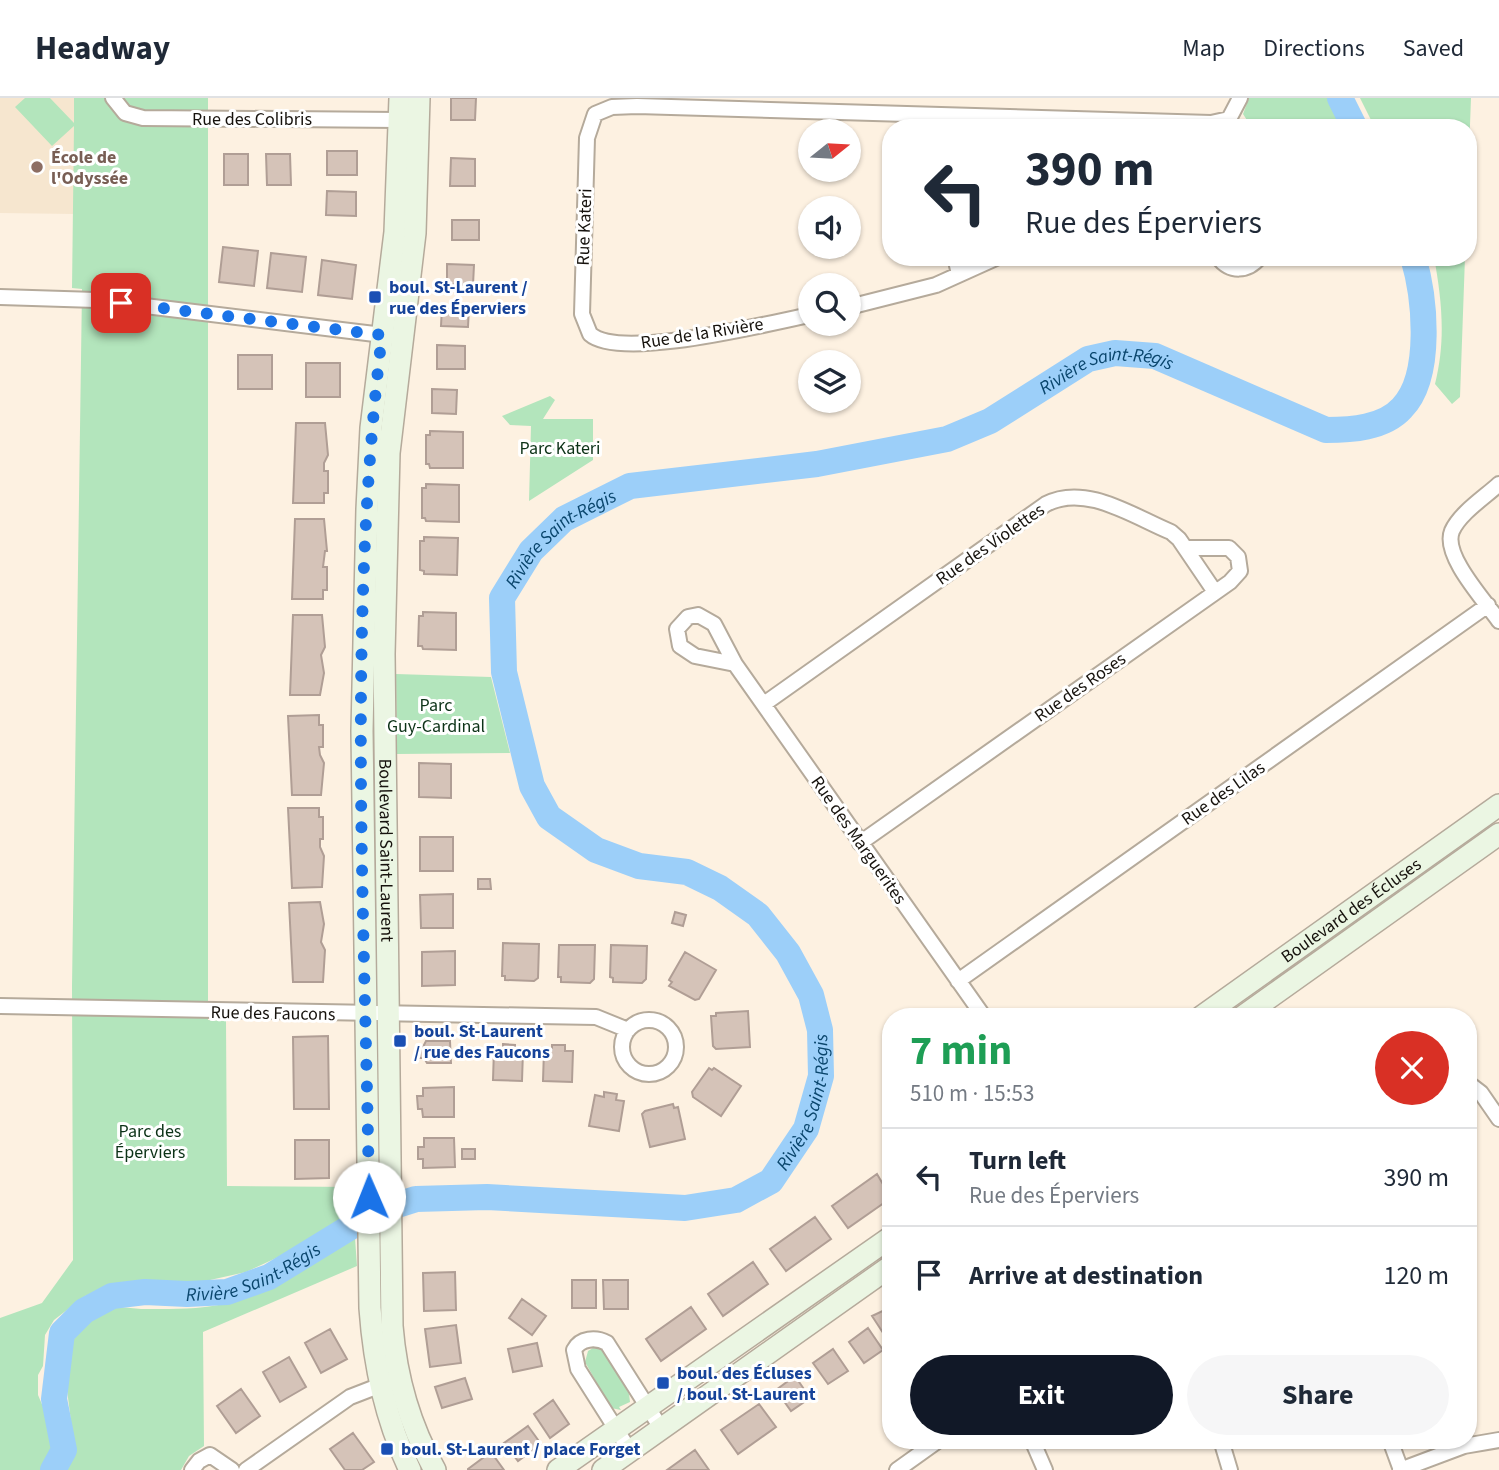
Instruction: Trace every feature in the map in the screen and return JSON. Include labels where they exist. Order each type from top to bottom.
[{"type":"street","name":"Rue des Colibris","points":[[113,98],[125,113],[143,118],[399,120]]},
{"type":"street","name":"Boulevard Saint-Laurent","points":[[400,98],[376,1013],[379,1192],[369,1240],[373,1342],[381,1385],[410,1470]]},
{"type":"street","name":"Boulevard Saint-Laurent","points":[[392,336],[415,233],[419,98]]},
{"type":"street","points":[[1226,119],[1235,113],[1240,98]]},
{"type":"street","name":"Rue Kateri","points":[[594,338],[582,322],[582,314],[587,138],[595,114],[612,107],[624,106],[895,119]]},
{"type":"street","points":[[958,266],[959,274]]},
{"type":"street","points":[[861,304],[923,289],[977,266]]},
{"type":"street","points":[[1229,266],[1237,269],[1252,266]]},
{"type":"street","points":[[0,297],[96,300],[392,336]]},
{"type":"street","name":"Rue de la Rivière","points":[[594,338],[620,345],[664,341],[798,317]]},
{"type":"street","points":[[1499,484],[1457,523],[1451,537],[1456,560],[1499,621]]},
{"type":"street","name":"Rue des Violettes","points":[[764,704],[1055,500],[1072,496],[1090,498],[1171,532],[1186,548],[1215,592]]},
{"type":"street","name":"Rue des Roses","points":[[860,843],[1215,592],[1240,571],[1235,551],[1218,546],[1186,548]]},
{"type":"street","name":"Rue des Lilas","points":[[958,981],[1488,605]]},
{"type":"street","name":"Rue des Marguerites","points":[[735,664],[978,1008]]},
{"type":"street","name":"Boulevard des Écluses","points":[[1214,1008],[1497,810]]},
{"type":"street","name":"Boulevard des Écluses","points":[[1255,1008],[1499,834]]},
{"type":"street","points":[[1301,946],[1315,965]]},
{"type":"street","name":"Rue des Faucons","points":[[0,1006],[596,1017],[628,1030]]},
{"type":"street","points":[[1477,1090],[1499,1119]]},
{"type":"street","name":"Boulevard Saint-Laurent","points":[[379,1192],[389,1231],[396,1358],[411,1415],[435,1470]]},
{"type":"street","points":[[558,1470],[649,1409],[882,1243]]},
{"type":"street","points":[[603,1470],[882,1272]]},
{"type":"street","points":[[630,1451],[576,1363],[574,1350],[580,1343],[594,1339],[607,1343],[661,1428]]},
{"type":"street","points":[[246,1470],[350,1397],[381,1385]]},
{"type":"street","points":[[1477,1442],[1499,1440]]},
{"type":"street","points":[[897,1470],[926,1449]]},
{"type":"street","points":[[1036,1449],[1045,1470]]},
{"type":"street","points":[[1224,1449],[1230,1470]]},
{"type":"street","points":[[1393,1449],[1400,1470],[1449,1449]]},
{"type":"street","points":[[192,1470],[199,1461],[210,1455],[232,1470]]},
{"type":"shaded area","name":"École de l'Odyssée","points":[[0,98],[75,98],[74,214],[0,213]]},
{"type":"green space","name":"Parc des Éperviers","points":[[25,98],[50,98],[74,123],[74,98],[208,98],[208,1020],[226,1021],[227,1186],[355,1187],[354,1212],[313,1241],[246,1272],[192,1284],[131,1283],[110,1288],[85,1296],[54,1320],[45,1335],[43,1366],[38,1375],[38,1395],[53,1430],[56,1449],[45,1470],[0,1470],[0,1318],[42,1303],[73,1260],[72,987],[82,289],[72,288],[74,126],[52,146],[15,107]]},
{"type":"green space","points":[[1249,98],[1330,98],[1339,119],[1246,119],[1243,114]]},
{"type":"green space","points":[[1360,98],[1471,98],[1470,119],[1370,119]]},
{"type":"green space","points":[[1435,266],[1465,266],[1460,397],[1452,404],[1435,384],[1441,352]]},
{"type":"green space","name":"Parc Kateri","points":[[550,396],[555,400],[543,419],[593,419],[593,460],[529,501],[531,426],[510,425],[502,416]]},
{"type":"green space","name":"Parc Guy-Cardinal","points":[[396,674],[491,677],[510,753],[397,754]]},
{"type":"green space","points":[[355,1238],[357,1266],[203,1332],[204,1446],[189,1456],[181,1470],[63,1470],[72,1441],[66,1372],[68,1355],[77,1334],[94,1316],[113,1307],[187,1308],[232,1302],[280,1283]]},
{"type":"green space","points":[[593,1348],[603,1350],[629,1394],[630,1402],[619,1407],[621,1410],[611,1408],[585,1362],[588,1351]]},
{"type":"building","points":[[451,98],[476,98],[475,120],[451,120]]},
{"type":"building","points":[[327,151],[357,151],[357,175],[327,175]]},
{"type":"building","points":[[224,154],[248,154],[248,185],[224,185]]},
{"type":"building","points":[[266,154],[290,154],[291,185],[267,185]]},
{"type":"building","points":[[451,158],[475,159],[475,186],[450,186]]},
{"type":"building","points":[[327,191],[356,192],[356,216],[326,215]]},
{"type":"building","points":[[452,220],[479,220],[479,240],[452,240]]},
{"type":"building","points":[[223,247],[258,251],[254,286],[219,282]]},
{"type":"building","points":[[271,253],[306,257],[302,292],[267,288]]},
{"type":"building","points":[[322,260],[356,265],[352,299],[318,295]]},
{"type":"building","points":[[447,264],[474,265],[473,285],[447,284]]},
{"type":"building","points":[[442,306],[469,307],[468,327],[441,326]]},
{"type":"building","points":[[437,345],[465,346],[465,369],[437,369]]},
{"type":"building","points":[[238,355],[272,355],[272,389],[238,389]]},
{"type":"building","points":[[306,363],[340,363],[340,397],[306,397]]},
{"type":"building","points":[[432,389],[457,390],[456,414],[432,413]]},
{"type":"building","points":[[296,423],[325,423],[328,455],[324,471],[328,471],[328,493],[324,493],[324,503],[293,503]]},
{"type":"building","points":[[430,431],[463,432],[463,468],[430,468],[429,464],[426,464],[426,435],[430,435]]},
{"type":"building","points":[[426,484],[459,485],[459,522],[426,521],[422,518],[422,488],[426,488]]},
{"type":"building","points":[[295,519],[324,519],[327,551],[323,567],[327,567],[327,590],[323,590],[323,599],[292,599]]},
{"type":"building","points":[[424,537],[458,538],[457,575],[424,574],[424,571],[420,570],[420,541],[424,541]]},
{"type":"building","points":[[423,612],[456,613],[456,650],[423,649],[418,646],[419,616],[423,616]]},
{"type":"building","points":[[293,615],[322,615],[325,647],[321,655],[324,673],[320,695],[290,695]]},
{"type":"building","points":[[319,715],[319,725],[323,725],[323,747],[319,747],[324,763],[321,795],[292,795],[288,716]]},
{"type":"building","points":[[419,763],[451,764],[451,798],[419,797]]},
{"type":"building","points":[[288,808],[319,808],[319,817],[323,817],[323,839],[320,839],[324,856],[322,887],[292,888]]},
{"type":"building","points":[[420,837],[453,837],[453,871],[420,871]]},
{"type":"building","points":[[478,879],[490,879],[491,889],[478,889]]},
{"type":"building","points":[[453,894],[453,928],[421,928],[420,895]]},
{"type":"building","points":[[320,902],[324,924],[321,942],[325,950],[323,982],[293,982],[289,903]]},
{"type":"building","points":[[675,912],[686,915],[683,926],[672,923]]},
{"type":"building","points":[[503,943],[539,944],[538,978],[534,981],[505,980],[505,976],[502,976]]},
{"type":"building","points":[[559,945],[595,945],[594,979],[590,983],[561,982],[561,977],[558,977]]},
{"type":"building","points":[[611,945],[647,946],[646,979],[642,983],[613,982],[610,977]]},
{"type":"building","points":[[455,951],[455,985],[422,986],[422,952]]},
{"type":"building","points":[[685,952],[716,970],[699,999],[695,1000],[669,986],[672,982],[669,980]]},
{"type":"building","points":[[748,1011],[750,1047],[716,1049],[713,1046],[711,1016],[716,1016],[716,1013]]},
{"type":"building","points":[[328,1036],[329,1109],[294,1109],[293,1037]]},
{"type":"building","points":[[426,1041],[450,1041],[451,1063],[427,1063],[424,1058],[419,1058],[418,1047],[423,1047]]},
{"type":"building","points":[[503,1044],[515,1045],[515,1051],[523,1051],[522,1081],[493,1080],[494,1049],[503,1049]]},
{"type":"building","points":[[552,1045],[565,1045],[565,1051],[573,1051],[572,1082],[543,1081],[544,1050],[552,1050]]},
{"type":"building","points":[[709,1068],[714,1068],[741,1086],[721,1116],[693,1097],[692,1092]]},
{"type":"building","points":[[454,1087],[454,1117],[423,1117],[422,1109],[418,1109],[417,1096],[423,1096],[423,1088]]},
{"type":"building","points":[[604,1092],[617,1094],[616,1100],[624,1101],[619,1131],[589,1126],[595,1095],[604,1097]]},
{"type":"building","points":[[673,1104],[674,1108],[678,1107],[685,1139],[650,1147],[642,1114]]},
{"type":"building","points":[[424,1138],[454,1138],[455,1167],[423,1168],[423,1159],[418,1159],[418,1147],[424,1147]]},
{"type":"building","points":[[295,1140],[329,1140],[329,1178],[295,1179]]},
{"type":"building","points":[[462,1149],[475,1149],[475,1159],[462,1159]]},
{"type":"building","points":[[877,1174],[882,1183],[882,1204],[848,1228],[832,1206]]},
{"type":"building","points":[[815,1217],[831,1239],[786,1271],[770,1249]]},
{"type":"building","points":[[753,1262],[768,1284],[723,1316],[708,1294]]},
{"type":"building","points":[[455,1272],[456,1310],[424,1311],[423,1273]]},
{"type":"building","points":[[572,1280],[596,1280],[596,1308],[572,1308]]},
{"type":"building","points":[[603,1280],[628,1280],[628,1309],[604,1309]]},
{"type":"building","points":[[522,1299],[546,1316],[532,1335],[509,1318]]},
{"type":"building","points":[[691,1307],[706,1329],[661,1361],[646,1339]]},
{"type":"building","points":[[882,1311],[882,1331],[872,1316]]},
{"type":"building","points":[[456,1325],[461,1363],[430,1367],[425,1329]]},
{"type":"building","points":[[868,1328],[882,1351],[864,1363],[849,1342]]},
{"type":"building","points":[[330,1329],[347,1359],[321,1373],[305,1343]]},
{"type":"building","points":[[537,1343],[542,1366],[513,1372],[508,1349]]},
{"type":"building","points":[[833,1349],[848,1371],[828,1384],[813,1363]]},
{"type":"building","points":[[289,1357],[306,1387],[280,1402],[263,1372]]},
{"type":"building","points":[[795,1376],[810,1398],[791,1411],[776,1390]]},
{"type":"building","points":[[465,1378],[472,1399],[442,1408],[435,1387]]},
{"type":"building","points":[[241,1389],[260,1416],[236,1433],[217,1406]]},
{"type":"building","points":[[553,1400],[569,1424],[550,1438],[534,1414]]},
{"type":"building","points":[[759,1404],[776,1427],[738,1454],[721,1430]]},
{"type":"building","points":[[528,1426],[541,1444],[518,1461],[504,1443]]},
{"type":"building","points":[[353,1433],[374,1462],[362,1470],[345,1470],[330,1449]]},
{"type":"building","points":[[695,1450],[709,1470],[667,1470],[685,1457]]},
{"type":"building","points":[[491,1452],[504,1470],[468,1470],[468,1469]]},
{"type":"waterway","name":"Rivière Saint-Régis","points":[[1340,98],[1350,119]]},
{"type":"waterway","name":"Rivière Saint-Régis","points":[[53,1470],[64,1450],[54,1399],[62,1333],[84,1311],[112,1296],[145,1292],[227,1292],[269,1277],[375,1212],[416,1199],[487,1197],[685,1208],[736,1200],[771,1181],[806,1129],[821,1076],[820,1030],[811,995],[788,953],[758,915],[720,888],[687,872],[639,866],[596,850],[549,817],[532,786],[504,672],[502,598],[531,551],[564,519],[630,486],[817,464],[947,439],[990,421],[1088,359],[1115,353],[1155,356],[1326,430],[1377,424],[1395,415],[1402,408],[1412,394],[1418,377],[1424,335],[1421,293],[1415,266]]},
{"type":"place","name":"École de l'Odyssée","points":[[37,167]]},
{"type":"place","name":"boul. St-Laurent / rue des Éperviers","points":[[375,297]]},
{"type":"place","name":"boul. St-Laurent / rue des Faucons","points":[[400,1041]]},
{"type":"place","name":"boul. des Écluses / boul. St-Laurent","points":[[663,1383]]},
{"type":"place","name":"boul. St-Laurent / place Forget","points":[[387,1449]]},
{"type":"route","points":[[121,303],[382,335],[368,461],[362,704],[369,1197]]}]
